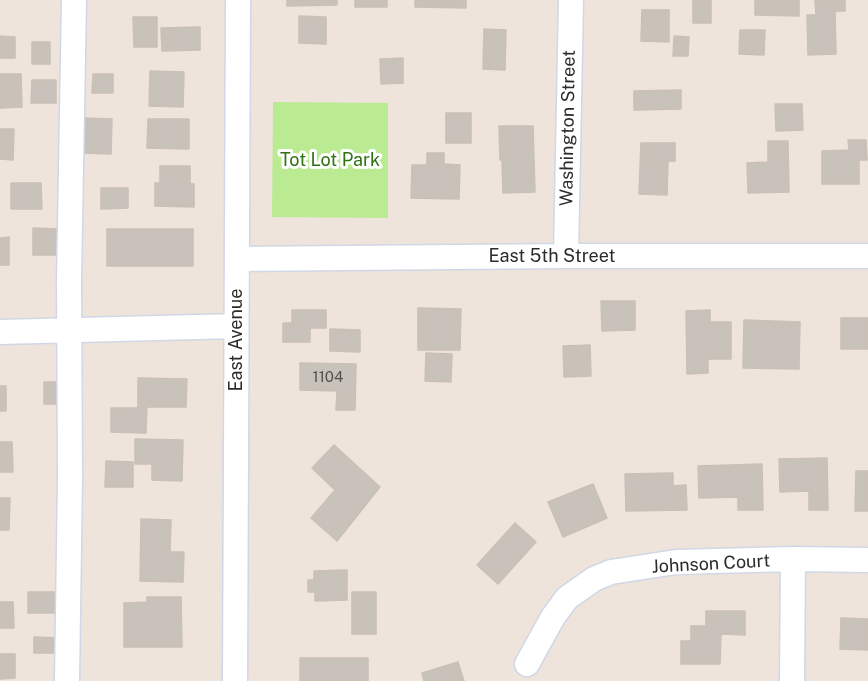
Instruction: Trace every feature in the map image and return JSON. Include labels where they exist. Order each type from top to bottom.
[{"type":"street","points":[[67,681],[69,280],[74,0]]},
{"type":"street","name":"East Avenue","points":[[235,681],[238,0]]},
{"type":"street","name":"Washington Street","points":[[566,256],[571,0]]},
{"type":"street","name":"East 5th Street","points":[[237,259],[868,256]]},
{"type":"street","points":[[0,332],[236,326]]},
{"type":"street","points":[[792,681],[793,559]]},
{"type":"street","name":"Johnson Court","points":[[526,664],[553,617],[567,598],[594,579],[611,573],[676,562],[868,560]]},
{"type":"green space","name":"Tot Lot Park","points":[[273,102],[388,103],[388,218],[272,217]]},
{"type":"building","points":[[287,0],[337,0],[337,5],[287,6]]},
{"type":"building","points":[[355,0],[387,0],[387,7],[355,7]]},
{"type":"building","points":[[415,0],[466,0],[466,8],[415,7]]},
{"type":"building","points":[[693,0],[711,0],[711,23],[693,23]]},
{"type":"building","points":[[755,0],[799,0],[799,16],[755,15]]},
{"type":"building","points":[[815,0],[845,0],[845,11],[835,11],[836,54],[808,55],[807,15],[816,15]]},
{"type":"building","points":[[642,10],[669,10],[669,42],[641,41]]},
{"type":"building","points":[[299,16],[326,17],[326,44],[299,43]]},
{"type":"building","points":[[133,17],[157,17],[157,47],[134,47]]},
{"type":"building","points":[[200,27],[200,50],[162,51],[161,28]]},
{"type":"building","points":[[484,29],[506,30],[505,70],[483,69]]},
{"type":"building","points":[[740,30],[765,30],[764,55],[739,54]]},
{"type":"building","points":[[0,36],[15,37],[15,58],[0,58]]},
{"type":"building","points":[[674,36],[689,37],[688,56],[673,56]]},
{"type":"building","points":[[32,42],[50,42],[50,64],[32,64]]},
{"type":"building","points":[[403,58],[403,83],[381,84],[380,59]]},
{"type":"building","points":[[150,71],[184,72],[183,107],[149,106]]},
{"type":"building","points":[[0,74],[21,74],[22,107],[0,108]]},
{"type":"building","points":[[93,74],[113,74],[113,93],[92,93]]},
{"type":"building","points":[[32,80],[56,80],[56,103],[31,103]]},
{"type":"building","points":[[681,90],[681,109],[634,110],[634,91]]},
{"type":"building","points":[[775,104],[802,104],[803,130],[776,131]]},
{"type":"building","points":[[446,113],[471,113],[471,143],[446,143]]},
{"type":"building","points":[[82,118],[112,119],[111,154],[81,153]]},
{"type":"building","points":[[148,119],[189,119],[189,149],[147,148]]},
{"type":"building","points":[[499,126],[533,126],[535,192],[503,193]]},
{"type":"building","points":[[0,129],[14,129],[13,160],[0,159]]},
{"type":"building","points":[[848,140],[866,140],[867,160],[859,160],[859,184],[822,184],[822,151],[849,150]]},
{"type":"building","points":[[768,141],[788,141],[789,192],[748,193],[747,163],[768,162]]},
{"type":"building","points":[[641,143],[675,143],[675,161],[668,161],[667,195],[639,194]]},
{"type":"building","points":[[427,153],[444,153],[444,164],[460,165],[459,199],[411,198],[412,165],[427,165]]},
{"type":"building","points":[[160,166],[190,166],[190,184],[194,184],[194,207],[155,206],[155,183],[160,183]]},
{"type":"building","points":[[11,183],[41,183],[42,209],[11,209]]},
{"type":"building","points":[[101,188],[128,188],[128,208],[101,209]]},
{"type":"building","points":[[33,228],[59,229],[59,255],[33,255]]},
{"type":"building","points":[[107,229],[193,229],[193,266],[107,266]]},
{"type":"building","points":[[9,237],[9,265],[0,265],[0,238]]},
{"type":"building","points":[[601,301],[635,301],[635,330],[602,331]]},
{"type":"building","points":[[418,308],[461,309],[460,350],[418,350]]},
{"type":"building","points":[[292,310],[326,310],[326,328],[310,328],[310,342],[283,342],[283,323],[292,323]]},
{"type":"building","points":[[710,310],[710,322],[731,322],[731,359],[708,359],[708,373],[687,374],[686,311]]},
{"type":"building","points":[[841,318],[868,318],[868,349],[841,349]]},
{"type":"building","points":[[744,320],[800,322],[799,369],[743,368]]},
{"type":"building","points":[[330,329],[360,330],[360,352],[330,351]]},
{"type":"building","points":[[590,345],[591,376],[564,377],[563,346]]},
{"type":"building","points":[[426,353],[452,354],[451,382],[425,381]]},
{"type":"building","points":[[300,363],[356,364],[355,410],[336,410],[337,391],[300,390]]},
{"type":"building","points":[[138,378],[187,379],[186,407],[147,407],[146,433],[111,432],[111,408],[138,408]]},
{"type":"building","points":[[44,382],[62,382],[62,404],[44,404]]},
{"type":"building","points":[[0,386],[6,386],[6,411],[0,411]]},
{"type":"building","points":[[135,439],[183,440],[182,481],[152,480],[152,464],[135,464]]},
{"type":"building","points":[[0,442],[12,442],[13,472],[0,472]]},
{"type":"building","points":[[334,445],[380,487],[337,541],[311,518],[335,490],[312,468]]},
{"type":"building","points":[[827,458],[828,510],[809,510],[809,491],[780,492],[779,459]]},
{"type":"building","points":[[106,461],[133,462],[133,487],[105,487]]},
{"type":"building","points":[[762,464],[763,510],[738,510],[738,497],[699,498],[698,466]]},
{"type":"building","points":[[856,471],[868,471],[868,511],[855,511]]},
{"type":"building","points":[[673,473],[673,486],[686,485],[687,510],[626,511],[625,474]]},
{"type":"building","points":[[593,484],[607,518],[563,537],[548,502]]},
{"type":"building","points":[[0,498],[10,498],[9,530],[0,530]]},
{"type":"building","points":[[141,519],[171,520],[170,552],[184,552],[183,582],[140,581]]},
{"type":"building","points":[[515,523],[536,542],[498,584],[477,565]]},
{"type":"building","points":[[347,570],[347,600],[315,601],[315,592],[308,592],[308,580],[314,580],[314,571]]},
{"type":"building","points":[[28,592],[55,592],[55,613],[28,613]]},
{"type":"building","points":[[352,592],[376,592],[376,634],[352,634]]},
{"type":"building","points":[[147,597],[181,597],[182,647],[124,647],[124,603],[147,602]]},
{"type":"building","points":[[0,602],[13,602],[14,628],[0,628]]},
{"type":"building","points":[[706,611],[745,611],[745,635],[721,634],[720,664],[681,664],[681,641],[691,641],[691,626],[706,626]]},
{"type":"building","points":[[841,618],[868,619],[868,650],[840,649]]},
{"type":"building","points":[[34,637],[58,638],[58,653],[34,653]]},
{"type":"building","points":[[0,654],[15,654],[15,678],[0,679]]},
{"type":"building","points":[[300,658],[368,658],[368,681],[300,681]]},
{"type":"building","points":[[458,662],[464,681],[424,681],[422,673]]}]
